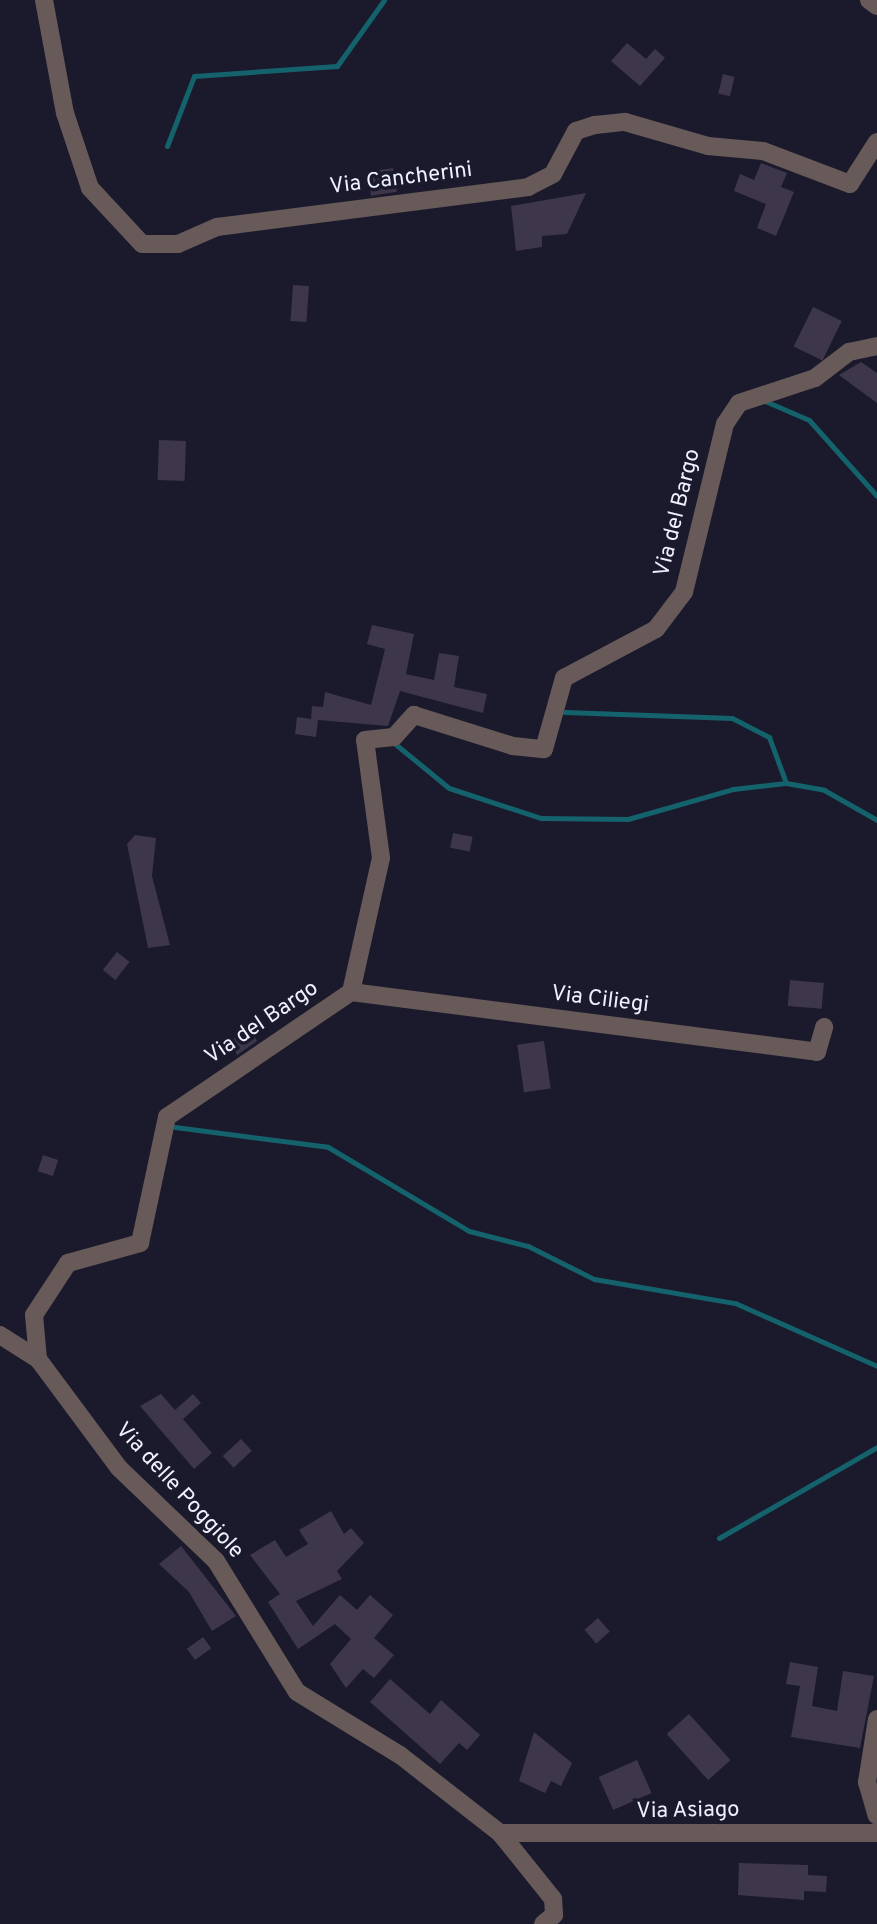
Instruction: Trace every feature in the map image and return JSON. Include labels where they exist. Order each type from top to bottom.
[{"type":"street","name":"Via Cancherini","points":[[44,0],[65,113],[90,188],[142,244],[178,244],[217,227],[528,187],[553,174],[576,131],[595,125],[625,122],[708,146],[763,151],[850,184],[877,142]]},
{"type":"street","points":[[869,0],[877,6]]},
{"type":"street","name":"Via del Bargo","points":[[38,1359],[34,1315],[68,1263],[140,1243],[167,1117],[351,992],[381,858],[365,740],[394,737],[414,715],[544,749],[564,678],[656,629],[684,592],[725,424],[739,403],[815,378],[849,352],[877,346]]},
{"type":"street","name":"Via Ciliegi","points":[[351,992],[817,1052],[824,1027]]},
{"type":"street","name":"Via delle Poggiole","points":[[0,1335],[38,1359],[119,1468],[216,1561],[297,1692],[400,1755],[500,1833],[553,1899],[554,1915],[543,1924]]},
{"type":"street","points":[[877,1719],[867,1782],[877,1816]]},
{"type":"street","name":"Via Asiago","points":[[500,1833],[877,1833]]},
{"type":"building","points":[[627,43],[646,59],[655,49],[665,58],[640,86],[611,61]]},
{"type":"building","points":[[723,74],[735,77],[730,96],[718,93]]},
{"type":"building","points":[[761,163],[787,173],[781,187],[794,192],[776,236],[757,228],[766,204],[734,191],[740,174],[754,180]]},
{"type":"building","points":[[393,168],[397,192],[371,196],[367,172]]},
{"type":"building","points":[[586,193],[567,234],[542,236],[542,247],[516,251],[511,206]]},
{"type":"building","points":[[293,285],[309,286],[306,322],[290,321]]},
{"type":"building","points":[[813,307],[842,321],[822,361],[794,347]]},
{"type":"building","points":[[861,362],[877,373],[877,403],[839,375]]},
{"type":"building","points":[[159,440],[186,441],[185,481],[158,480]]},
{"type":"building","points":[[372,625],[414,634],[406,674],[434,680],[439,653],[459,656],[454,687],[487,694],[483,713],[400,691],[388,726],[318,720],[316,737],[295,734],[297,717],[311,719],[312,706],[323,707],[325,692],[371,705],[385,649],[367,644]]},
{"type":"building","points":[[453,833],[473,837],[470,852],[450,848]]},
{"type":"building","points":[[135,835],[156,838],[152,876],[170,945],[148,948],[127,844]]},
{"type":"building","points":[[117,952],[130,962],[115,980],[103,970]]},
{"type":"building","points":[[790,980],[824,983],[822,1009],[788,1006]]},
{"type":"building","points":[[251,1029],[257,1041],[237,1055],[230,1040]]},
{"type":"building","points":[[544,1041],[551,1089],[524,1092],[517,1045]]},
{"type":"building","points":[[43,1155],[58,1160],[53,1176],[38,1171]]},
{"type":"building","points":[[161,1394],[175,1410],[193,1394],[201,1403],[183,1419],[212,1453],[194,1469],[140,1406]]},
{"type":"building","points":[[241,1439],[252,1451],[234,1468],[223,1456]]},
{"type":"building","points":[[331,1511],[344,1534],[351,1528],[364,1543],[337,1571],[342,1579],[296,1601],[313,1626],[340,1595],[357,1610],[370,1595],[393,1615],[374,1638],[394,1655],[374,1678],[363,1669],[346,1688],[330,1664],[351,1639],[335,1624],[298,1649],[268,1602],[280,1594],[250,1555],[275,1540],[286,1557],[308,1544],[299,1530]]},
{"type":"building","points":[[181,1546],[236,1616],[212,1631],[189,1592],[159,1564]]},
{"type":"building","points":[[598,1618],[610,1632],[596,1643],[584,1630]]},
{"type":"building","points":[[203,1637],[211,1648],[195,1660],[187,1649]]},
{"type":"building","points":[[790,1662],[818,1667],[812,1706],[837,1711],[843,1671],[874,1676],[860,1748],[791,1737],[800,1686],[786,1684]]},
{"type":"building","points":[[390,1679],[430,1714],[441,1700],[480,1735],[467,1750],[459,1743],[440,1764],[370,1702]]},
{"type":"building","points":[[689,1714],[730,1760],[708,1780],[667,1734]]},
{"type":"building","points":[[534,1732],[572,1763],[561,1786],[551,1781],[545,1793],[519,1781]]},
{"type":"building","points":[[637,1760],[652,1793],[613,1810],[599,1777]]},
{"type":"building","points":[[739,1863],[808,1865],[808,1875],[827,1876],[826,1892],[804,1891],[804,1900],[738,1895]]},
{"type":"waterway","points":[[167,146],[194,76],[337,66],[384,0]]},
{"type":"waterway","points":[[765,401],[809,420],[877,496]]},
{"type":"waterway","points":[[565,712],[732,718],[769,737],[786,783]]},
{"type":"waterway","points":[[394,743],[449,788],[541,818],[628,819],[733,789],[786,783],[824,790],[877,820]]},
{"type":"waterway","points":[[175,1127],[328,1147],[469,1231],[528,1246],[594,1279],[735,1303],[877,1366]]},
{"type":"waterway","points":[[719,1538],[877,1447]]}]
